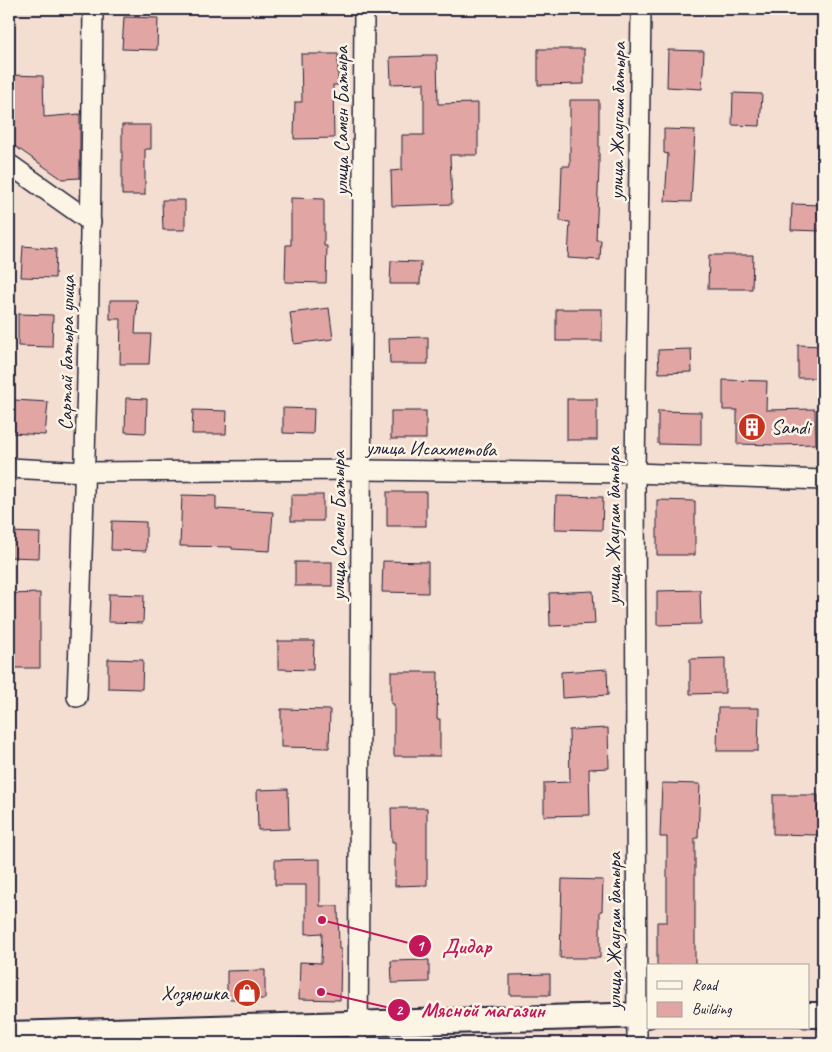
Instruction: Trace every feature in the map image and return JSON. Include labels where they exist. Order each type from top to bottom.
[{"type":"street","name":"Сартай батыра улица","points":[[77,697],[86,472],[93,9]]},
{"type":"street","name":"улица Самен Батыра","points":[[359,1034],[364,9]]},
{"type":"street","name":"улица Жаугаш батыра","points":[[637,1043],[642,1015],[635,473],[641,9]]},
{"type":"street","points":[[9,164],[91,222]]},
{"type":"street","name":"улица Исахметова","points":[[9,468],[86,472],[361,470],[635,473],[823,480]]},
{"type":"street","points":[[9,1034],[359,1034],[642,1015]]},
{"type":"street","points":[[810,1015],[823,1015]]},
{"type":"building","points":[[124,17],[158,18],[157,50],[122,49]]},
{"type":"building","points":[[538,49],[584,49],[584,84],[538,85]]},
{"type":"building","points":[[668,50],[704,51],[702,89],[667,87]]},
{"type":"building","points":[[301,54],[338,54],[338,85],[333,85],[334,138],[294,139],[295,102],[302,102]]},
{"type":"building","points":[[437,55],[438,104],[478,103],[478,155],[450,155],[452,204],[392,206],[391,171],[402,170],[402,135],[424,135],[424,83],[391,84],[390,57]]},
{"type":"building","points":[[9,75],[43,76],[44,117],[80,114],[80,178],[62,179],[9,142]]},
{"type":"building","points":[[733,93],[762,94],[760,126],[732,125]]},
{"type":"building","points":[[570,100],[599,100],[596,240],[601,240],[600,260],[568,258],[570,222],[560,221],[562,166],[570,166]]},
{"type":"building","points":[[122,125],[151,125],[151,149],[145,149],[145,195],[122,195]]},
{"type":"building","points":[[664,129],[695,130],[691,202],[665,201],[668,154],[664,153]]},
{"type":"building","points":[[291,198],[324,199],[324,246],[327,246],[326,283],[285,282],[286,245],[291,245]]},
{"type":"building","points":[[162,200],[185,200],[185,230],[163,230]]},
{"type":"building","points":[[792,204],[822,205],[821,231],[791,230]]},
{"type":"building","points":[[23,246],[56,249],[55,278],[21,277]]},
{"type":"building","points":[[709,255],[753,255],[752,289],[708,289]]},
{"type":"building","points":[[391,261],[421,262],[420,284],[390,284]]},
{"type":"building","points":[[110,300],[137,300],[135,334],[151,334],[149,364],[120,364],[121,319],[110,319]]},
{"type":"building","points":[[329,308],[333,339],[294,344],[290,313]]},
{"type":"building","points":[[556,309],[602,309],[602,341],[556,341]]},
{"type":"building","points":[[18,314],[53,315],[52,347],[18,346]]},
{"type":"building","points":[[428,337],[428,364],[390,364],[389,338]]},
{"type":"building","points":[[798,345],[823,346],[823,378],[798,378]]},
{"type":"building","points":[[691,349],[692,372],[659,373],[658,350]]},
{"type":"building","points":[[723,380],[767,381],[766,410],[815,409],[816,444],[737,444],[737,410],[723,410]]},
{"type":"building","points":[[126,398],[147,399],[146,433],[125,432]]},
{"type":"building","points":[[567,399],[597,399],[597,440],[567,440]]},
{"type":"building","points":[[14,400],[48,402],[45,435],[12,433]]},
{"type":"building","points":[[283,408],[314,409],[313,434],[283,433]]},
{"type":"building","points":[[193,410],[227,411],[226,434],[192,434]]},
{"type":"building","points":[[391,411],[426,411],[426,439],[391,439]]},
{"type":"building","points":[[658,411],[701,412],[701,445],[658,444]]},
{"type":"building","points":[[387,492],[426,492],[426,526],[387,526]]},
{"type":"building","points":[[182,495],[216,496],[216,509],[273,512],[270,551],[232,549],[232,547],[180,546]]},
{"type":"building","points":[[291,495],[323,495],[323,521],[291,521]]},
{"type":"building","points":[[556,496],[603,497],[602,530],[555,529]]},
{"type":"building","points":[[657,500],[695,501],[695,555],[657,555]]},
{"type":"building","points":[[112,521],[146,522],[146,551],[111,550]]},
{"type":"building","points":[[9,532],[40,533],[39,558],[9,557]]},
{"type":"building","points":[[383,561],[428,562],[428,593],[382,592]]},
{"type":"building","points":[[295,562],[332,562],[332,586],[295,586]]},
{"type":"building","points":[[700,590],[701,624],[657,625],[657,591]]},
{"type":"building","points":[[593,591],[595,624],[550,626],[549,593]]},
{"type":"building","points":[[40,593],[40,668],[9,668],[9,594]]},
{"type":"building","points":[[109,594],[144,595],[143,623],[108,622]]},
{"type":"building","points":[[278,641],[314,641],[313,670],[278,669]]},
{"type":"building","points":[[725,658],[725,693],[690,694],[690,659]]},
{"type":"building","points":[[108,659],[143,660],[142,689],[108,688]]},
{"type":"building","points":[[607,669],[608,695],[562,698],[561,672]]},
{"type":"building","points":[[391,672],[438,672],[437,719],[440,719],[440,756],[394,756],[394,704],[391,704]]},
{"type":"building","points":[[718,708],[759,708],[758,751],[717,751]]},
{"type":"building","points":[[281,709],[330,710],[329,748],[281,747]]},
{"type":"building","points":[[608,728],[609,768],[589,769],[590,815],[544,816],[544,783],[570,782],[569,730]]},
{"type":"building","points":[[662,783],[700,784],[698,838],[695,838],[695,964],[657,964],[657,922],[667,922],[667,837],[660,837]]},
{"type":"building","points":[[288,789],[289,829],[258,830],[257,790]]},
{"type":"building","points":[[773,795],[818,795],[818,835],[773,834]]},
{"type":"building","points":[[391,808],[427,808],[427,885],[395,886],[395,842],[392,842]]},
{"type":"building","points":[[320,859],[320,906],[338,906],[339,949],[341,949],[340,1000],[299,999],[300,962],[321,963],[322,933],[306,934],[306,885],[275,885],[275,860]]},
{"type":"building","points":[[562,879],[603,880],[602,911],[600,911],[600,958],[560,958]]},
{"type":"building","points":[[429,960],[429,982],[392,983],[391,961]]},
{"type":"building","points":[[265,970],[265,999],[227,999],[227,971]]},
{"type":"building","points":[[550,974],[550,995],[510,995],[510,975]]},
{"type":"place","name":"Sandi","points":[[752,427]]},
{"type":"place","name":"Дидар","points":[[322,920]]},
{"type":"place","name":"Мясной магазин","points":[[321,992]]},
{"type":"place","name":"Хозяюшка","points":[[247,993]]}]
